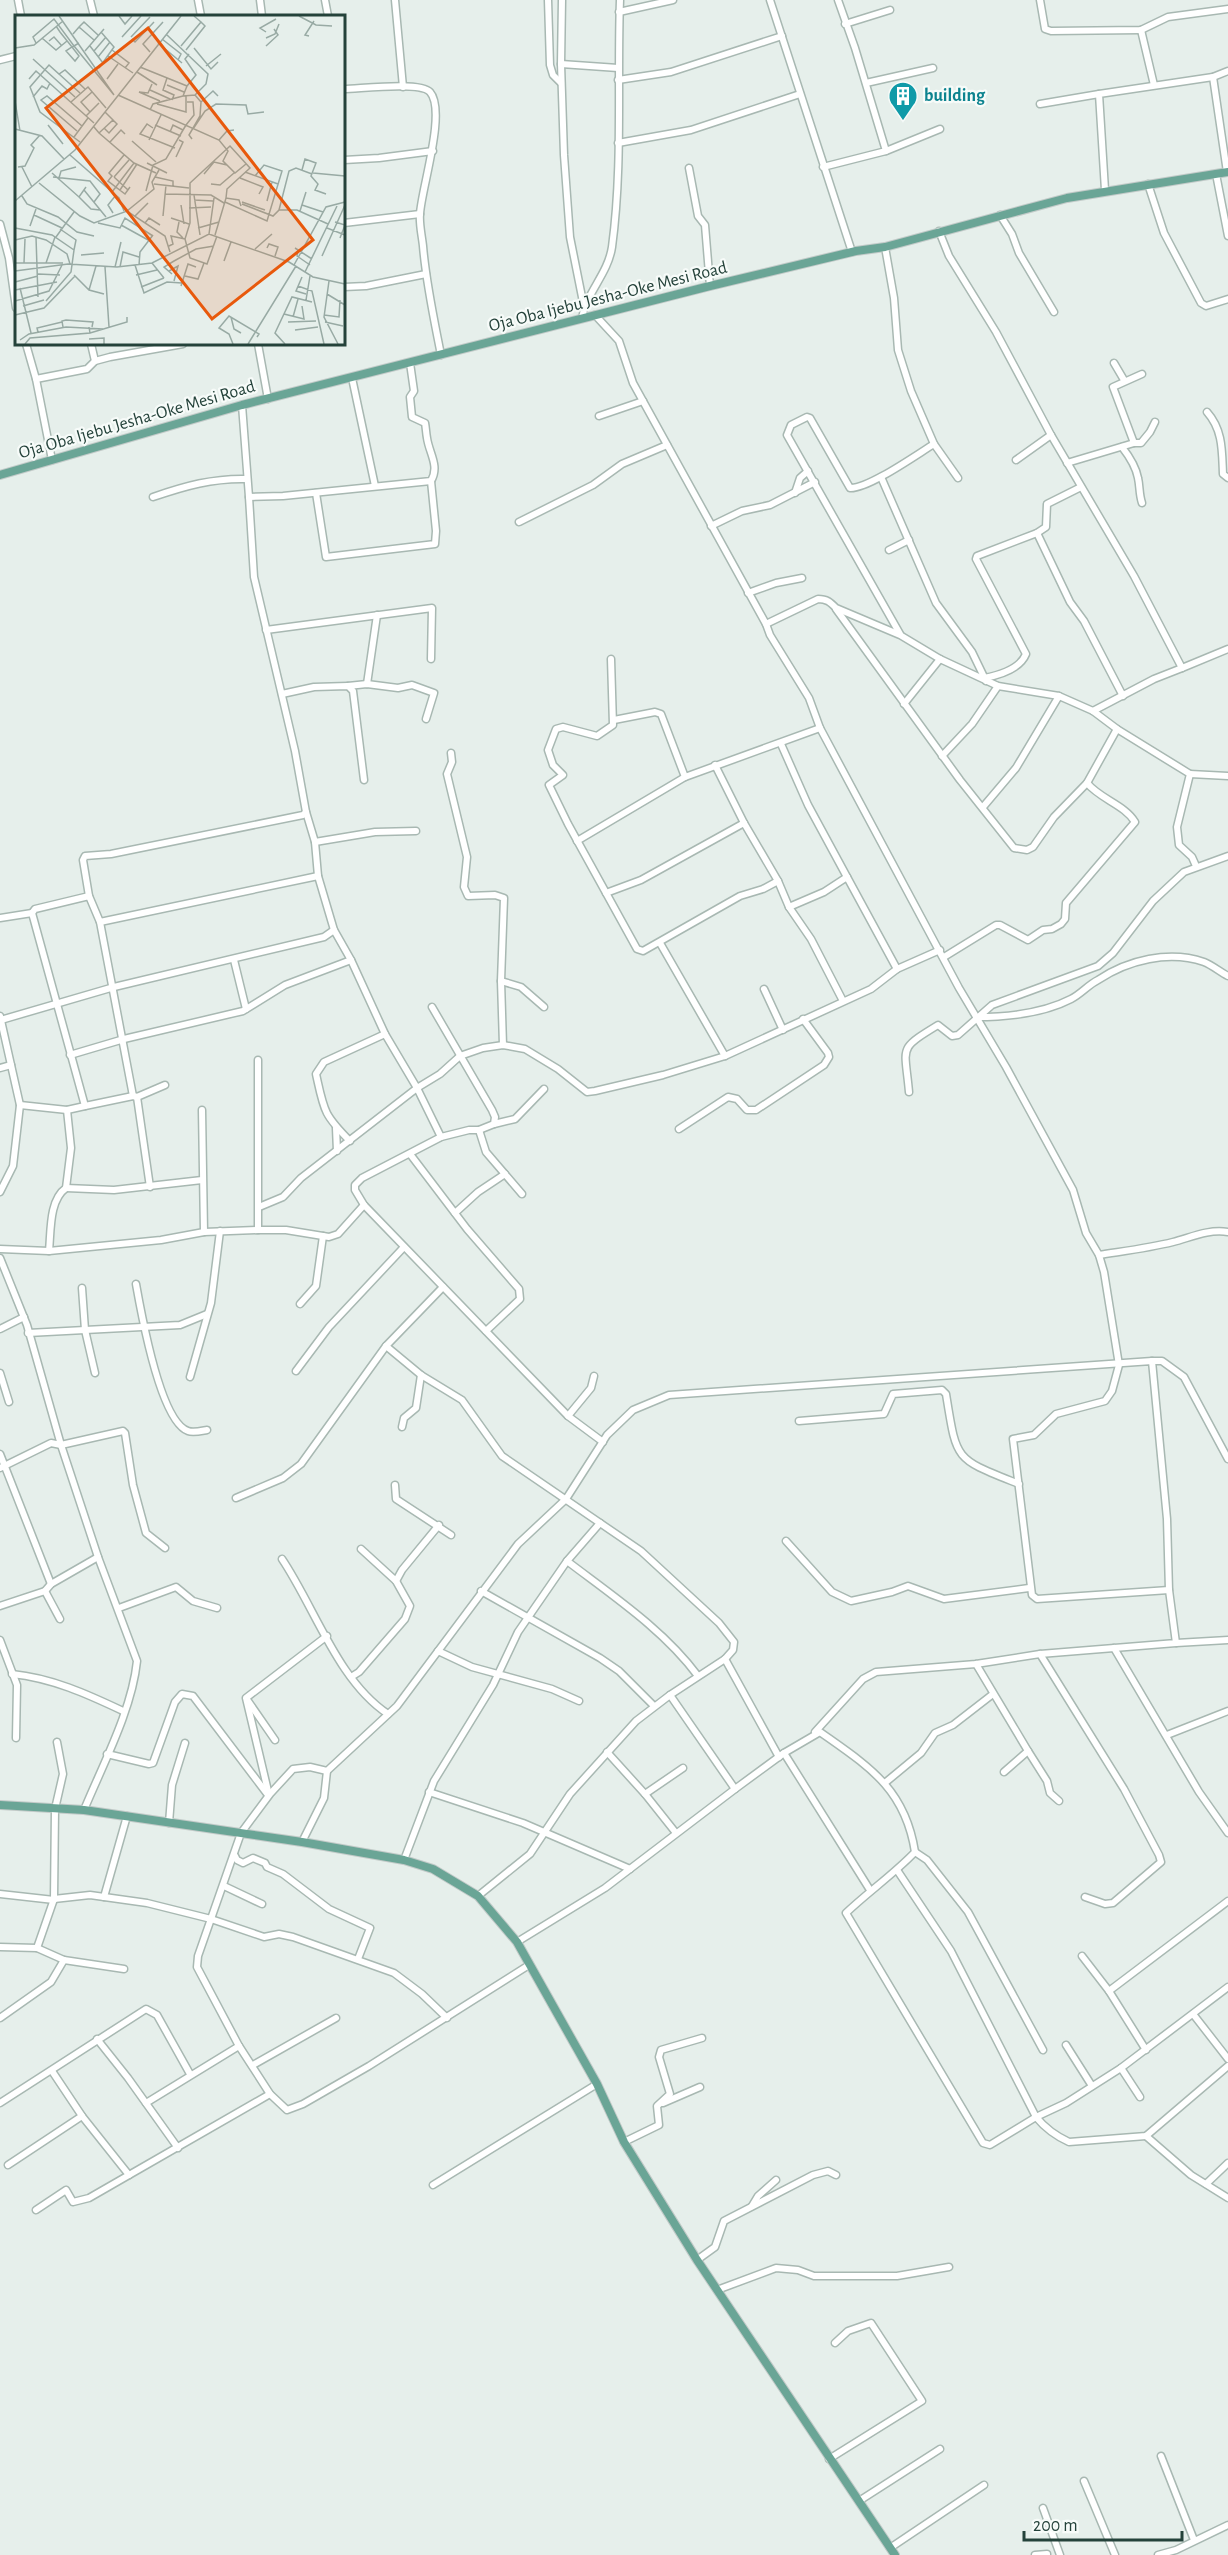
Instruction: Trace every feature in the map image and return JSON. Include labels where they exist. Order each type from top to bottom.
[{"type":"main road","name":"Oja Oba Ijebu Jesha-Oke Mesi Road","points":[[0,475],[242,405],[710,286],[852,252],[885,247],[1000,215],[1105,190],[1228,172]]},
{"type":"main road","points":[[0,1805],[84,1810],[302,1842],[404,1860],[433,1869],[478,1896],[517,1942],[597,2084],[624,2142],[697,2260],[892,2551]]},
{"type":"street","points":[[18,0],[21,15]]},
{"type":"street","points":[[90,0],[94,15]]},
{"type":"street","points":[[198,0],[201,15]]},
{"type":"street","points":[[260,0],[262,15]]},
{"type":"street","points":[[325,0],[328,15]]},
{"type":"street","points":[[395,0],[403,87]]},
{"type":"street","points":[[548,0],[550,65],[553,75],[562,84]]},
{"type":"street","points":[[562,0],[561,64],[570,237],[584,307],[582,318]]},
{"type":"street","points":[[584,307],[602,279],[612,250],[618,184],[620,0]]},
{"type":"street","points":[[620,12],[673,0]]},
{"type":"street","points":[[770,0],[852,252]]},
{"type":"street","points":[[838,0],[886,151]]},
{"type":"street","points":[[1040,0],[1047,31],[1141,30],[1168,17],[1228,9]]},
{"type":"street","points":[[845,24],[890,10]]},
{"type":"street","points":[[1141,30],[1154,85]]},
{"type":"street","points":[[618,80],[671,72],[782,36]]},
{"type":"street","points":[[0,60],[15,56]]},
{"type":"street","points":[[561,64],[618,68]]},
{"type":"street","points":[[866,83],[933,68]]},
{"type":"street","points":[[1040,104],[1213,77],[1228,72]]},
{"type":"street","points":[[1213,77],[1228,172]]},
{"type":"street","points":[[345,89],[403,87],[426,89],[432,95],[435,110],[433,151],[420,214],[426,274],[441,355]]},
{"type":"street","points":[[618,143],[691,130],[800,94]]},
{"type":"street","points":[[1099,94],[1105,190]]},
{"type":"street","points":[[824,167],[886,151],[939,129]]},
{"type":"street","points":[[345,160],[433,151]]},
{"type":"street","points":[[689,168],[698,216],[705,225],[710,286]]},
{"type":"street","points":[[1216,174],[1228,236]]},
{"type":"street","points":[[1148,183],[1164,233],[1202,303],[1206,306],[1228,299]]},
{"type":"street","points":[[345,223],[420,214]]},
{"type":"street","points":[[1000,215],[1012,234],[1019,253],[1054,312]]},
{"type":"street","points":[[0,224],[9,258],[15,301]]},
{"type":"street","points":[[939,231],[949,256],[996,332],[1051,435],[1134,576],[1182,668]]},
{"type":"street","points":[[885,247],[894,298],[898,350],[911,391],[934,444],[958,478]]},
{"type":"street","points":[[345,287],[366,286],[426,274]]},
{"type":"street","points":[[595,315],[620,341],[630,376],[643,401],[770,635],[809,698],[820,728],[976,1017],[1073,1190],[1086,1233],[1099,1255],[1119,1365],[1112,1391],[1105,1401],[1056,1414],[1034,1435],[1013,1439],[1029,1588],[1032,1596],[1037,1599],[1169,1590]]},
{"type":"street","points":[[26,345],[36,379],[52,460]]},
{"type":"street","points":[[91,345],[95,362]]},
{"type":"street","points":[[258,345],[268,399]]},
{"type":"street","points":[[36,379],[87,369],[95,362],[158,346]]},
{"type":"street","points":[[316,493],[326,557],[435,544],[431,481],[434,476],[435,460],[427,440],[425,423],[412,417],[410,397],[414,391],[410,363]]},
{"type":"street","points":[[1114,363],[1124,380]]},
{"type":"street","points":[[1134,442],[1113,387],[1124,380],[1142,374]]},
{"type":"street","points":[[352,378],[375,486]]},
{"type":"street","points":[[599,416],[643,401]]},
{"type":"street","points":[[242,405],[254,577],[282,694],[306,812],[315,842],[318,876],[334,930],[351,960],[385,1034],[417,1088],[441,1137]]},
{"type":"street","points":[[1207,412],[1215,421],[1222,439],[1223,474],[1228,478]]},
{"type":"street","points":[[900,635],[787,435],[791,425],[807,417],[813,420],[850,488],[860,487],[880,477],[934,444]]},
{"type":"street","points":[[1067,463],[1134,442],[1141,443],[1155,422]]},
{"type":"street","points":[[1016,460],[1051,435]]},
{"type":"street","points":[[519,522],[593,484],[622,464],[667,445]]},
{"type":"street","points":[[1122,447],[1131,459],[1138,478],[1142,503]]},
{"type":"street","points":[[795,493],[800,478],[808,471]]},
{"type":"street","points":[[880,477],[936,603],[972,652],[985,680]]},
{"type":"street","points":[[153,497],[195,483],[248,479]]},
{"type":"street","points":[[249,497],[316,493],[431,481]]},
{"type":"street","points":[[711,526],[742,511],[771,505],[815,482]]},
{"type":"street","points":[[985,680],[1012,669],[1022,662],[1026,654],[976,559],[977,556],[1046,527],[1047,504],[1081,487]]},
{"type":"street","points":[[1036,533],[1070,602],[1084,621],[1123,696]]},
{"type":"street","points":[[889,550],[909,540]]},
{"type":"street","points":[[748,593],[776,583],[802,578]]},
{"type":"street","points":[[766,624],[818,599],[829,601],[924,728],[942,756],[1014,848],[1027,850],[1034,847],[1054,817],[1087,783],[1116,729]]},
{"type":"street","points":[[266,630],[432,608],[431,659]]},
{"type":"street","points":[[836,608],[900,635],[940,659],[998,686],[1059,696],[1093,711],[1116,729],[1190,774],[1228,776]]},
{"type":"street","points":[[367,684],[377,615]]},
{"type":"street","points":[[1093,711],[1154,679],[1228,649]]},
{"type":"street","points":[[611,659],[614,720],[609,729],[597,736],[558,727],[553,733],[548,750],[553,765],[563,775],[550,783],[549,787],[577,842],[638,949],[643,951],[660,943],[740,896],[763,889],[778,880]]},
{"type":"street","points":[[904,704],[940,659]]},
{"type":"street","points":[[282,694],[314,687],[367,684],[398,688],[412,685],[434,693],[426,719]]},
{"type":"street","points":[[348,686],[353,691],[364,780]]},
{"type":"street","points":[[942,756],[972,724],[998,686]]},
{"type":"street","points":[[983,807],[1016,768],[1059,696]]},
{"type":"street","points":[[614,720],[655,712],[661,714],[685,777]]},
{"type":"street","points":[[577,842],[685,777],[820,728]]},
{"type":"street","points":[[781,744],[808,805],[897,969]]},
{"type":"street","points":[[451,753],[452,762],[447,774],[467,857],[464,887],[468,896],[495,895],[504,898],[501,981],[502,1045]]},
{"type":"street","points":[[715,765],[744,823],[778,880],[789,907],[811,939],[843,1001]]},
{"type":"street","points":[[1190,774],[1177,827],[1179,845],[1192,857],[1196,866]]},
{"type":"street","points":[[944,957],[996,925],[1028,940],[1043,930],[1056,928],[1063,922],[1066,903],[1135,822],[1131,816],[1094,792],[1087,783]]},
{"type":"street","points":[[150,1187],[114,987],[100,922],[89,896],[83,860],[85,856],[111,854],[303,815],[306,812]]},
{"type":"street","points":[[606,893],[641,880],[744,823]]},
{"type":"street","points":[[315,842],[375,832],[417,831]]},
{"type":"street","points":[[909,1092],[905,1052],[910,1043],[938,1025],[952,1036],[958,1035],[992,1005],[1098,966],[1113,952],[1154,901],[1184,872],[1228,856]]},
{"type":"street","points":[[100,922],[318,876]]},
{"type":"street","points":[[789,907],[824,892],[847,877]]},
{"type":"street","points":[[0,918],[32,913],[35,909],[89,896]]},
{"type":"street","points":[[32,913],[85,1106]]},
{"type":"street","points":[[0,1192],[13,1166],[20,1105],[0,1018],[114,987],[324,938],[334,930]]},
{"type":"street","points":[[660,943],[725,1056]]},
{"type":"street","points":[[259,1208],[283,1197],[301,1178],[417,1088],[440,1074],[460,1056],[502,1045],[525,1049],[536,1053],[588,1092],[663,1075],[725,1056],[871,989],[897,969],[940,950]]},
{"type":"street","points":[[976,1017],[994,1017],[1055,1006],[1073,998],[1095,981],[1119,968],[1173,955],[1207,963],[1228,976]]},
{"type":"street","points":[[234,960],[246,1009]]},
{"type":"street","points":[[70,1055],[124,1039],[223,1017],[246,1009],[285,985],[351,960]]},
{"type":"street","points":[[501,981],[521,987],[544,1007]]},
{"type":"street","points":[[764,989],[783,1030]]},
{"type":"street","points":[[432,1008],[492,1110],[495,1117],[494,1124]]},
{"type":"street","points":[[679,1129],[728,1096],[737,1099],[747,1110],[756,1110],[824,1065],[829,1057],[828,1053],[802,1019]]},
{"type":"street","points":[[350,1141],[329,1120],[316,1074],[318,1067],[329,1059],[385,1034]]},
{"type":"street","points":[[258,1060],[258,1230]]},
{"type":"street","points":[[0,1068],[11,1065]]},
{"type":"street","points":[[20,1105],[67,1110],[135,1096],[165,1085]]},
{"type":"street","points":[[544,1089],[515,1119],[479,1130],[468,1130],[441,1137],[358,1181],[355,1190],[364,1205],[568,1416],[603,1442]]},
{"type":"street","points":[[50,1251],[51,1218],[56,1203],[66,1188],[71,1148],[67,1110]]},
{"type":"street","points":[[202,1110],[204,1233]]},
{"type":"street","points":[[336,1127],[337,1150]]},
{"type":"street","points":[[479,1130],[486,1152],[522,1194]]},
{"type":"street","points":[[410,1154],[455,1213],[519,1288],[520,1299],[486,1331]]},
{"type":"street","points":[[455,1213],[478,1192],[505,1174]]},
{"type":"street","points":[[66,1188],[114,1190],[202,1180]]},
{"type":"street","points":[[0,1250],[50,1251],[161,1240],[220,1231],[286,1230],[323,1236],[338,1234],[364,1205]]},
{"type":"street","points":[[1099,1255],[1176,1241],[1196,1234],[1219,1230],[1228,1232]]},
{"type":"street","points":[[190,1377],[212,1303],[220,1231]]},
{"type":"street","points":[[300,1304],[316,1286],[323,1236]]},
{"type":"street","points":[[296,1371],[329,1327],[404,1247]]},
{"type":"street","points":[[0,1258],[24,1317],[61,1445],[98,1557],[137,1661],[136,1674],[123,1711],[84,1810]]},
{"type":"street","points":[[136,1284],[144,1328],[158,1380],[178,1422],[190,1432],[207,1430]]},
{"type":"street","points":[[236,1498],[283,1478],[302,1464],[386,1346],[443,1287]]},
{"type":"street","points":[[82,1288],[84,1330],[95,1373]]},
{"type":"street","points":[[28,1333],[144,1328],[180,1324],[207,1314]]},
{"type":"street","points":[[0,1329],[24,1317]]},
{"type":"street","points":[[386,1346],[421,1375],[462,1400],[502,1456],[641,1551],[719,1623],[734,1642],[733,1650],[725,1659],[654,1706],[636,1721],[570,1794],[545,1833],[520,1863],[478,1896]]},
{"type":"street","points":[[1152,1361],[1167,1519],[1169,1590],[1176,1643]]},
{"type":"street","points":[[302,1842],[324,1798],[327,1771],[397,1706],[518,1544],[566,1499],[603,1442],[633,1410],[669,1395],[1162,1362],[1184,1377],[1228,1458]]},
{"type":"street","points":[[0,1373],[9,1402]]},
{"type":"street","points":[[402,1426],[404,1418],[416,1408],[421,1375]]},
{"type":"street","points":[[568,1416],[591,1388],[594,1376]]},
{"type":"street","points":[[799,1421],[884,1414],[893,1394],[942,1390],[946,1394],[954,1441],[962,1456],[973,1466],[1019,1484]]},
{"type":"street","points":[[3,1467],[51,1443],[61,1445],[124,1432],[146,1533],[165,1548]]},
{"type":"street","points":[[0,1454],[3,1467],[51,1584]]},
{"type":"street","points":[[396,1485],[396,1499],[451,1534]]},
{"type":"street","points":[[404,1860],[429,1792],[442,1766],[493,1685],[518,1632],[567,1561],[600,1522]]},
{"type":"street","points":[[396,1581],[402,1569],[439,1525]]},
{"type":"street","points":[[786,1541],[832,1592],[851,1601],[892,1593],[909,1586],[944,1599],[1029,1588]]},
{"type":"street","points":[[351,1677],[359,1672],[409,1612],[410,1605],[396,1581],[362,1549]]},
{"type":"street","points":[[0,1606],[45,1591],[51,1584],[98,1557]]},
{"type":"street","points":[[282,1559],[351,1677],[366,1697],[388,1713]]},
{"type":"street","points":[[567,1561],[659,1634],[683,1656],[698,1677]]},
{"type":"street","points":[[119,1608],[176,1587],[193,1601],[217,1608]]},
{"type":"street","points":[[45,1591],[60,1619]]},
{"type":"street","points":[[481,1592],[528,1616],[619,1671],[654,1706]]},
{"type":"street","points":[[246,1698],[327,1636]]},
{"type":"street","points":[[0,1640],[17,1685],[19,1699],[16,1738]]},
{"type":"street","points":[[517,1942],[604,1888],[815,1732],[863,1679],[876,1672],[976,1664],[1040,1654],[1228,1640]]},
{"type":"street","points":[[1114,1648],[1199,1792],[1228,1833]]},
{"type":"street","points":[[438,1651],[472,1667],[552,1689],[579,1701]]},
{"type":"street","points":[[1040,1654],[1124,1789],[1159,1854],[1161,1863],[1113,1904],[1105,1904],[1085,1897]]},
{"type":"street","points":[[725,1659],[781,1755],[870,1890]]},
{"type":"street","points":[[976,1664],[1047,1781],[1050,1793],[1059,1801]]},
{"type":"street","points":[[12,1674],[29,1675],[69,1686],[123,1711]]},
{"type":"street","points":[[107,1754],[153,1763],[175,1702],[182,1694],[189,1693],[269,1794]]},
{"type":"street","points":[[886,1782],[921,1753],[935,1733],[953,1725],[993,1694]]},
{"type":"street","points":[[670,1695],[735,1789]]},
{"type":"street","points":[[246,1698],[275,1740]]},
{"type":"street","points":[[246,1698],[269,1794]]},
{"type":"street","points":[[1167,1735],[1228,1711]]},
{"type":"street","points":[[815,1732],[820,1732],[862,1761],[886,1782],[913,1836],[915,1851],[927,1860],[968,1912],[1043,2050]]},
{"type":"street","points":[[37,1948],[54,1900],[55,1809],[63,1774],[57,1742]]},
{"type":"street","points":[[169,1823],[172,1785],[185,1743]]},
{"type":"street","points":[[1004,1772],[1028,1751]]},
{"type":"street","points":[[607,1752],[676,1833]]},
{"type":"street","points":[[327,1771],[310,1767],[292,1769],[269,1794],[241,1833],[235,1856],[198,1956],[197,1967],[239,2046],[270,2094],[284,2108],[290,2110],[369,2066],[529,1965]]},
{"type":"street","points":[[645,1794],[683,1768]]},
{"type":"street","points":[[429,1792],[545,1833],[630,1869]]},
{"type":"street","points":[[104,1897],[127,1816]]},
{"type":"street","points":[[915,1851],[897,1870],[870,1890],[846,1913],[983,2143],[990,2145],[1036,2116],[1066,2103],[1121,2068],[1228,1987]]},
{"type":"street","points":[[235,1856],[243,1863],[253,1858],[265,1863],[267,1867],[283,1874],[329,1909],[370,1928],[358,1959]]},
{"type":"street","points":[[897,1870],[951,1951],[1036,2116],[1048,2130],[1069,2142],[1146,2136],[1228,2066]]},
{"type":"street","points":[[224,1886],[262,1904]]},
{"type":"street","points":[[0,1894],[54,1900],[90,1895],[147,1903],[211,1919],[264,1937],[279,1934],[293,1937],[394,1973],[422,1994],[447,2018]]},
{"type":"street","points":[[1109,1991],[1228,1901]]},
{"type":"street","points":[[0,1947],[37,1948],[64,1960],[124,1969]]},
{"type":"street","points":[[1082,1956],[1109,1991],[1146,2050]]},
{"type":"street","points":[[0,2018],[51,1982],[64,1960]]},
{"type":"street","points":[[0,2103],[146,2008],[157,2015],[190,2074]]},
{"type":"street","points":[[1193,2014],[1228,2059]]},
{"type":"street","points":[[253,2066],[336,2018]]},
{"type":"street","points":[[657,2106],[670,2094],[659,2057],[661,2049],[702,2038]]},
{"type":"street","points":[[97,2039],[178,2148]]},
{"type":"street","points":[[1066,2045],[1092,2086]]},
{"type":"street","points":[[146,2103],[239,2046]]},
{"type":"street","points":[[1121,2068],[1140,2097]]},
{"type":"street","points":[[52,2071],[82,2116],[129,2175]]},
{"type":"street","points":[[433,2185],[597,2084]]},
{"type":"street","points":[[657,2106],[700,2087]]},
{"type":"street","points":[[36,2210],[66,2190],[73,2202],[89,2198],[270,2094]]},
{"type":"street","points":[[624,2142],[659,2126],[657,2106]]},
{"type":"street","points":[[8,2165],[82,2116]]},
{"type":"street","points":[[1146,2136],[1191,2175],[1228,2198]]},
{"type":"street","points":[[1206,2184],[1228,2163]]},
{"type":"street","points":[[697,2260],[715,2247],[724,2221],[813,2175],[828,2171],[836,2175]]},
{"type":"street","points":[[752,2206],[758,2196],[776,2180]]},
{"type":"street","points":[[717,2290],[776,2268],[798,2270],[814,2276],[897,2276],[949,2267]]},
{"type":"street","points":[[829,2459],[922,2401],[871,2323],[848,2331],[835,2343]]},
{"type":"street","points":[[859,2501],[940,2449]]},
{"type":"street","points":[[1162,2457],[1194,2540]]},
{"type":"street","points":[[1084,2481],[1114,2555]]},
{"type":"street","points":[[892,2551],[984,2485]]},
{"type":"street","points":[[1043,2508],[1060,2555]]},
{"type":"street","points":[[1158,2555],[1176,2550],[1228,2525]]},
{"type":"street","points":[[1035,2555],[1047,2554]]},
{"type":"place","name":"building","points":[[903,122]]}]
